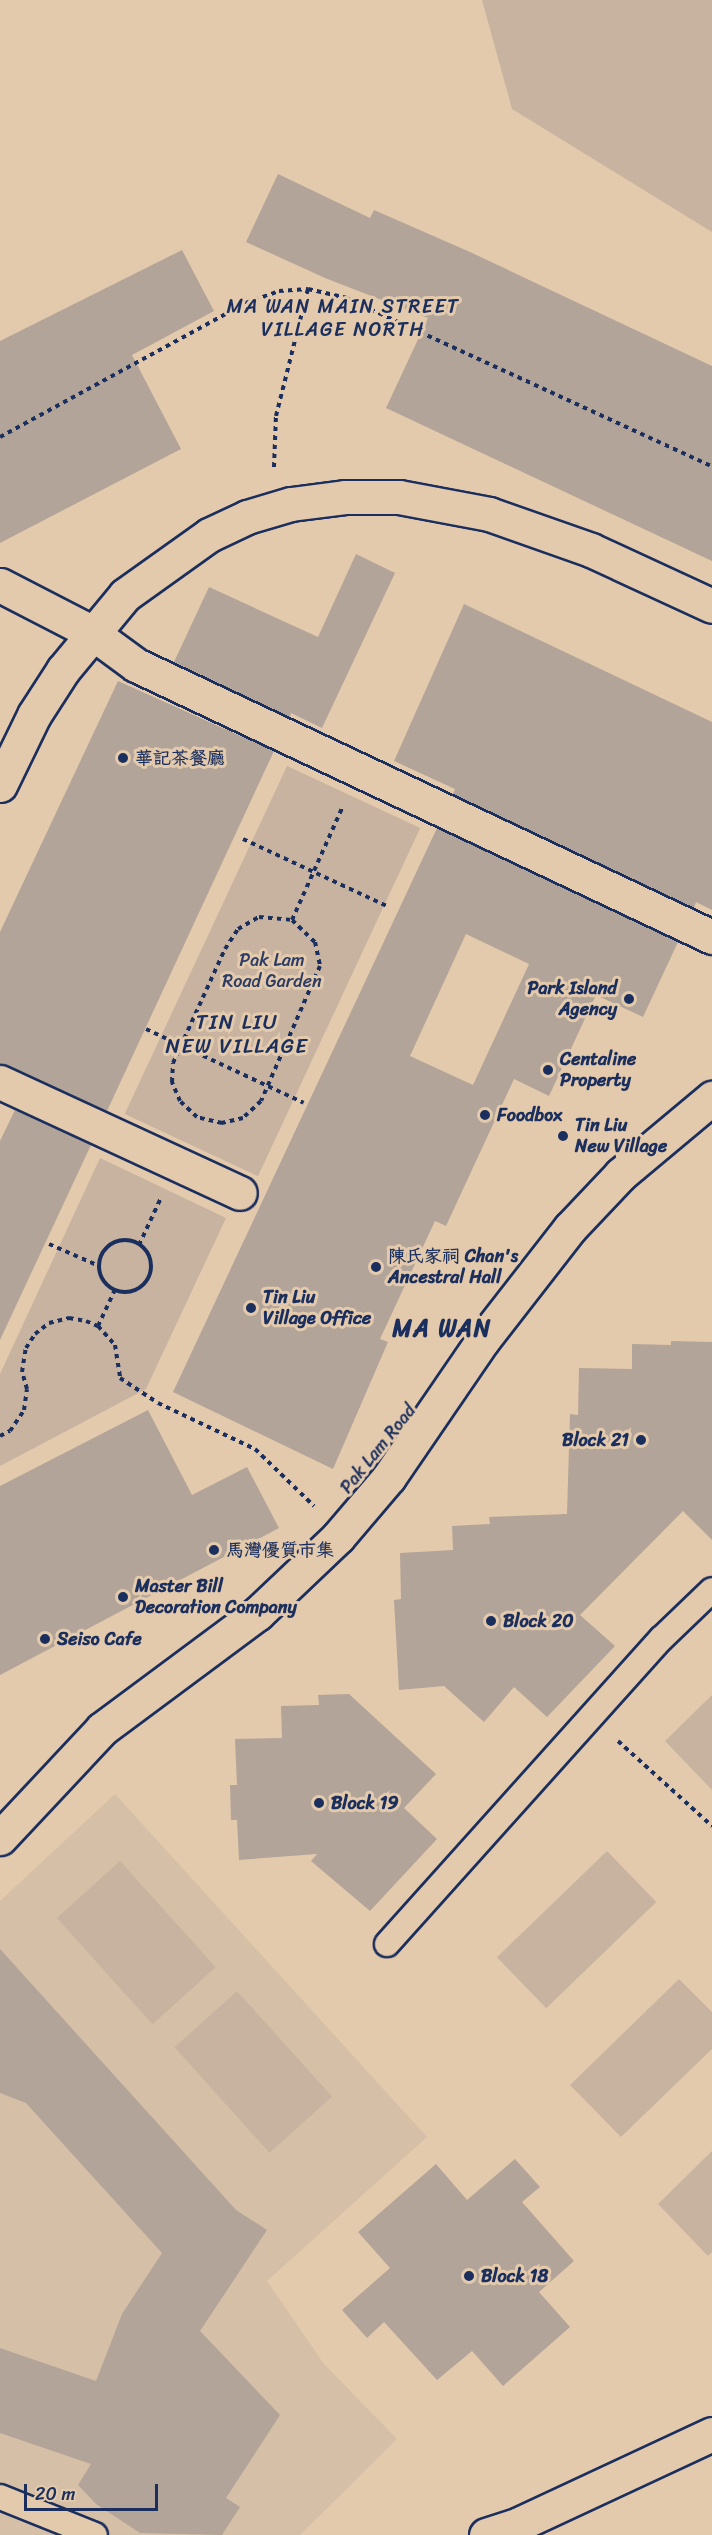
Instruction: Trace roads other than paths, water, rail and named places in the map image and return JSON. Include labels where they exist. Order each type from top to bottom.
[{"type":"street","points":[[0,785],[34,715],[91,632],[125,595],[209,535],[247,517],[291,504],[345,497],[399,497],[445,503],[532,527],[712,606]]},
{"type":"street","points":[[0,585],[91,632],[136,664],[712,937]]},
{"type":"street","points":[[0,1082],[240,1193]]},
{"type":"street","name":"Pak Lam Road","points":[[0,1838],[102,1730],[257,1614],[338,1537],[389,1477],[482,1341],[570,1228],[621,1174],[712,1098]]},
{"type":"street","points":[[486,2535],[519,2524],[712,2434]]},
{"type":"lane","points":[[387,1944],[590,1716],[662,1638],[712,1590]]},
{"type":"lane","points":[[0,2497],[95,2535]]},
{"type":"place","name":"華記茶餐廳","points":[[123,758]]},
{"type":"place","name":"Park Island Agency","points":[[629,999]]},
{"type":"place","name":"Centaline Property","points":[[548,1070]]},
{"type":"place","name":"Foodbox","points":[[485,1115]]},
{"type":"place","name":"Tin Liu New Village","points":[[563,1136]]},
{"type":"place","name":"陳氏家祠 Chan's Ancestral Hall","points":[[376,1267]]},
{"type":"place","name":"Tin Liu Village Office","points":[[251,1308]]},
{"type":"place","name":"Block 21","points":[[641,1440]]},
{"type":"place","name":"馬灣優質市集","points":[[214,1550]]},
{"type":"place","name":"Master Bill Decoration Company","points":[[123,1597]]},
{"type":"place","name":"Block 20","points":[[491,1621]]},
{"type":"place","name":"Seiso Cafe","points":[[45,1639]]},
{"type":"place","name":"Block 19","points":[[319,1803]]},
{"type":"place","name":"Block 18","points":[[469,2276]]},
{"type":"district","name":"MA WAN MAIN STREET VILLAGE NORTH","points":[[343,318]]},
{"type":"district","name":"TIN LIU NEW VILLAGE","points":[[237,1034]]},
{"type":"district","name":"MA WAN","points":[[442,1329]]},
{"type":"park label","name":"Pak Lam Road Garden","points":[[272,971]]}]
